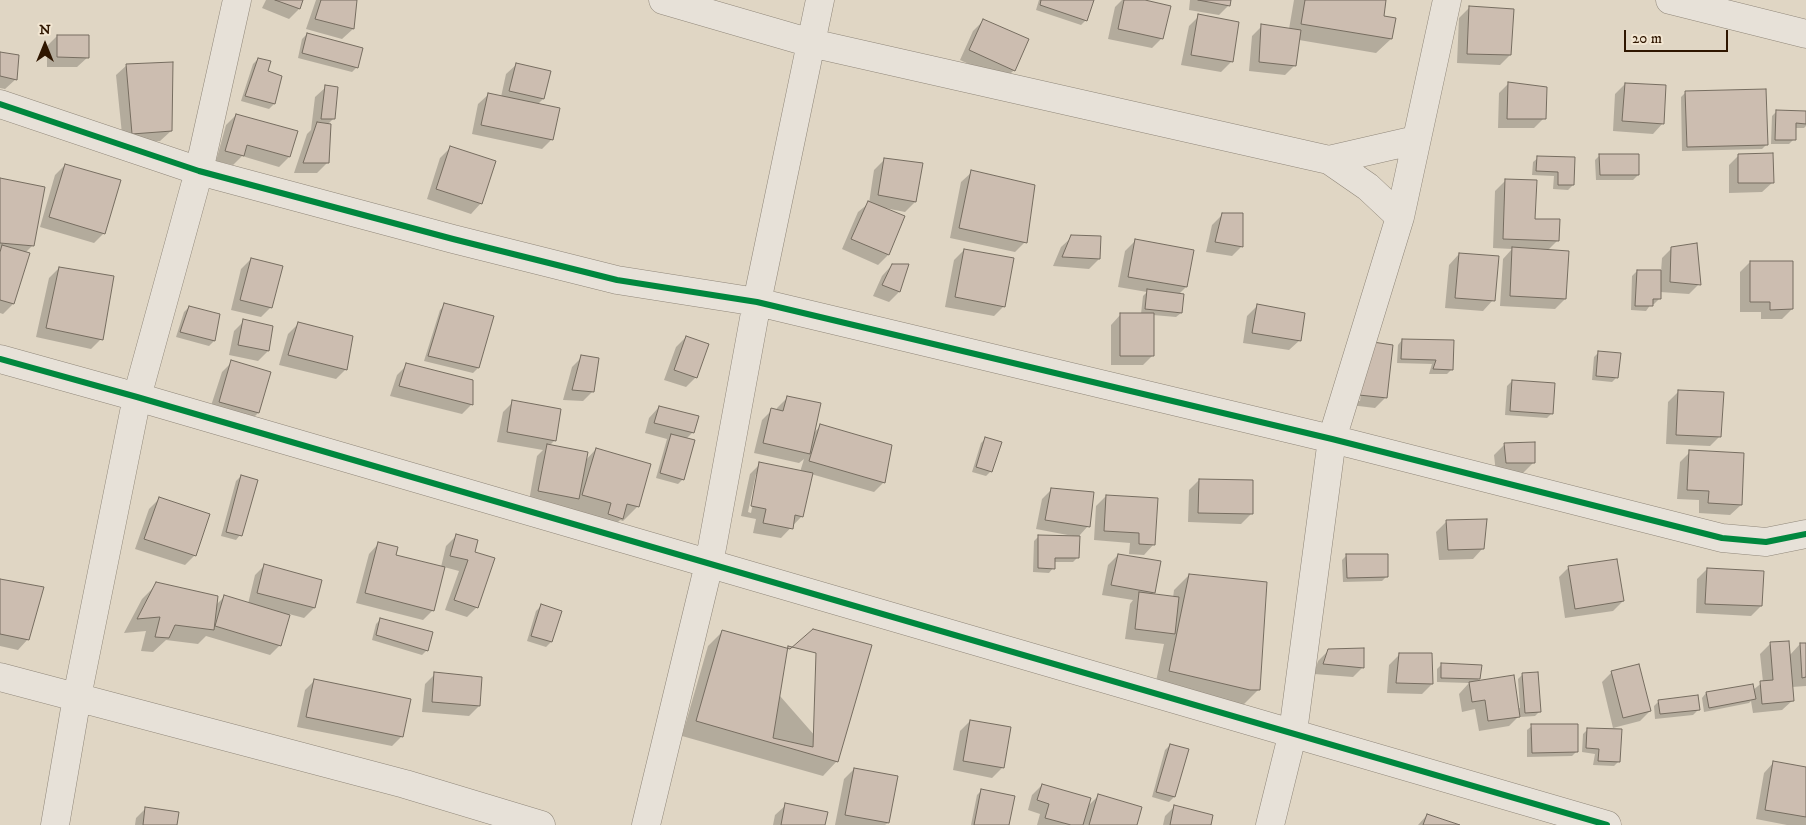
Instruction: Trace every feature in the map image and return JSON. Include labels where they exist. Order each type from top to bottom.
[{"type":"street","points":[[55,825],[77,697],[138,397],[199,171],[237,0]]},
{"type":"street","points":[[663,0],[811,43],[1329,160],[1368,187],[1400,217]]},
{"type":"street","points":[[646,825],[708,564],[757,302],[820,0]]},
{"type":"street","points":[[1270,825],[1293,732],[1332,439],[1400,217],[1446,0]]},
{"type":"street","points":[[1670,0],[1806,34]]},
{"type":"street","points":[[0,104],[199,171],[453,239],[617,280],[757,302],[1332,439],[1722,538],[1766,542],[1806,534]]},
{"type":"street","points":[[1329,160],[1416,140]]},
{"type":"street","points":[[0,359],[138,397],[1608,825]]},
{"type":"street","points":[[0,677],[405,784],[541,825]]},
{"type":"building","points":[[275,0],[303,0],[300,9]]},
{"type":"building","points":[[321,0],[357,0],[354,29],[315,19]]},
{"type":"building","points":[[1041,0],[1094,0],[1087,21],[1040,5]]},
{"type":"building","points":[[1124,0],[1145,0],[1171,6],[1163,39],[1118,29]]},
{"type":"building","points":[[1198,0],[1231,0],[1230,6]]},
{"type":"building","points":[[1305,0],[1386,0],[1384,16],[1396,18],[1392,39],[1301,24]]},
{"type":"building","points":[[1469,6],[1514,9],[1511,55],[1467,54]]},
{"type":"building","points":[[1198,14],[1239,22],[1233,62],[1191,55]]},
{"type":"building","points":[[983,19],[1029,39],[1015,71],[969,50]]},
{"type":"building","points":[[1261,24],[1301,30],[1296,66],[1259,62]]},
{"type":"building","points":[[307,33],[363,48],[358,68],[302,53]]},
{"type":"building","points":[[57,35],[89,35],[89,58],[57,57]]},
{"type":"building","points":[[0,52],[19,55],[17,80],[0,76]]},
{"type":"building","points":[[258,58],[271,61],[268,71],[282,76],[275,104],[245,96]]},
{"type":"building","points":[[173,62],[172,131],[132,134],[126,64]]},
{"type":"building","points":[[516,63],[551,71],[544,99],[509,91]]},
{"type":"building","points":[[1508,82],[1547,87],[1546,119],[1507,119]]},
{"type":"building","points":[[1625,83],[1666,85],[1664,124],[1622,121]]},
{"type":"building","points":[[325,85],[338,87],[335,119],[321,119]]},
{"type":"building","points":[[1766,89],[1768,145],[1687,147],[1685,91]]},
{"type":"building","points":[[488,93],[560,108],[553,140],[481,125]]},
{"type":"building","points":[[1776,110],[1806,111],[1806,124],[1796,123],[1796,140],[1775,140]]},
{"type":"building","points":[[236,114],[298,131],[290,157],[247,145],[244,156],[225,151]]},
{"type":"building","points":[[317,122],[331,124],[329,163],[303,163]]},
{"type":"building","points":[[450,146],[496,161],[482,204],[436,189]]},
{"type":"building","points":[[1773,153],[1774,183],[1738,183],[1738,154]]},
{"type":"building","points":[[1599,154],[1639,154],[1639,175],[1600,175]]},
{"type":"building","points":[[1537,156],[1575,157],[1574,185],[1558,185],[1558,172],[1536,171]]},
{"type":"building","points":[[884,158],[923,163],[916,202],[878,195]]},
{"type":"building","points":[[65,164],[121,180],[105,234],[49,217]]},
{"type":"building","points":[[971,170],[1035,185],[1027,243],[959,228]]},
{"type":"building","points":[[0,178],[45,187],[34,246],[0,243]]},
{"type":"building","points":[[1505,179],[1537,180],[1535,219],[1560,219],[1559,241],[1503,239]]},
{"type":"building","points":[[868,201],[905,216],[889,255],[851,239]]},
{"type":"building","points":[[1222,213],[1243,213],[1243,247],[1215,242]]},
{"type":"building","points":[[1071,235],[1101,236],[1100,259],[1062,257]]},
{"type":"building","points":[[1135,239],[1194,250],[1187,287],[1128,277]]},
{"type":"building","points":[[1697,243],[1701,285],[1670,282],[1671,247]]},
{"type":"building","points":[[2,245],[30,253],[14,304],[0,300],[0,252]]},
{"type":"building","points":[[1512,247],[1569,251],[1566,299],[1510,296]]},
{"type":"building","points":[[964,249],[1014,258],[1005,307],[955,297]]},
{"type":"building","points":[[1459,253],[1499,256],[1495,301],[1455,298]]},
{"type":"building","points":[[251,258],[283,266],[272,308],[240,300]]},
{"type":"building","points":[[1750,261],[1793,261],[1793,309],[1770,310],[1770,302],[1750,302]]},
{"type":"building","points":[[892,264],[909,264],[900,292],[882,285]]},
{"type":"building","points":[[59,267],[114,276],[103,340],[46,328]]},
{"type":"building","points":[[1637,270],[1661,270],[1661,299],[1653,299],[1653,306],[1635,306]]},
{"type":"building","points":[[1147,289],[1184,294],[1182,313],[1145,309]]},
{"type":"building","points":[[444,303],[494,316],[479,368],[428,356]]},
{"type":"building","points":[[1257,304],[1305,313],[1301,341],[1252,333]]},
{"type":"building","points":[[189,306],[220,314],[215,341],[180,332]]},
{"type":"building","points":[[1120,313],[1154,313],[1154,356],[1120,356]]},
{"type":"building","points":[[243,319],[273,326],[269,351],[238,345]]},
{"type":"building","points":[[298,322],[353,336],[347,370],[288,355]]},
{"type":"building","points":[[686,336],[709,344],[697,378],[674,370]]},
{"type":"building","points":[[1402,339],[1454,340],[1453,370],[1433,369],[1436,360],[1401,359]]},
{"type":"building","points":[[1366,341],[1393,345],[1387,398],[1359,395]]},
{"type":"building","points":[[1598,351],[1621,353],[1618,378],[1596,376]]},
{"type":"building","points":[[581,355],[599,358],[594,392],[572,390]]},
{"type":"building","points":[[231,360],[271,372],[259,413],[219,402]]},
{"type":"building","points":[[406,363],[473,380],[473,405],[399,386]]},
{"type":"building","points":[[1512,380],[1555,383],[1553,414],[1510,411]]},
{"type":"building","points":[[1678,390],[1724,392],[1721,437],[1676,435]]},
{"type":"building","points":[[787,396],[821,403],[810,454],[763,443],[771,408],[783,411]]},
{"type":"building","points":[[512,400],[561,409],[556,441],[507,432]]},
{"type":"building","points":[[659,406],[699,416],[694,433],[654,423]]},
{"type":"building","points":[[820,424],[892,445],[885,483],[809,461]]},
{"type":"building","points":[[671,434],[695,440],[684,480],[660,473]]},
{"type":"building","points":[[985,437],[1002,442],[992,472],[976,467]]},
{"type":"building","points":[[1535,442],[1535,463],[1506,463],[1504,443]]},
{"type":"building","points":[[547,444],[588,452],[579,499],[538,491]]},
{"type":"building","points":[[596,448],[651,464],[639,507],[627,504],[623,519],[608,514],[611,503],[582,495]]},
{"type":"building","points":[[1689,450],[1744,453],[1742,505],[1708,503],[1709,491],[1687,490]]},
{"type":"building","points":[[759,462],[813,473],[803,517],[795,515],[793,529],[763,523],[766,509],[751,506]]},
{"type":"building","points":[[241,475],[258,480],[242,536],[226,532]]},
{"type":"building","points":[[1199,479],[1253,480],[1253,514],[1198,513]]},
{"type":"building","points":[[1051,488],[1094,492],[1090,527],[1045,520]]},
{"type":"building","points":[[1106,495],[1158,498],[1155,545],[1139,544],[1139,533],[1104,531]]},
{"type":"building","points":[[159,497],[210,514],[196,556],[144,539]]},
{"type":"building","points":[[1487,519],[1484,549],[1448,550],[1446,520]]},
{"type":"building","points":[[456,534],[478,540],[475,552],[495,558],[478,608],[454,600],[468,560],[450,556]]},
{"type":"building","points":[[1038,535],[1080,536],[1079,558],[1055,558],[1055,569],[1038,568]]},
{"type":"building","points":[[378,542],[398,547],[396,555],[445,567],[434,611],[365,593]]},
{"type":"building","points":[[1118,554],[1161,561],[1155,593],[1111,585]]},
{"type":"building","points":[[1346,554],[1388,554],[1388,577],[1347,578]]},
{"type":"building","points":[[1617,559],[1624,601],[1575,609],[1568,566]]},
{"type":"building","points":[[264,564],[322,580],[315,608],[257,593]]},
{"type":"building","points":[[1707,568],[1764,571],[1762,606],[1705,604]]},
{"type":"building","points":[[1189,574],[1267,582],[1260,690],[1250,690],[1169,671]]},
{"type":"building","points":[[0,579],[44,587],[29,640],[0,634]]},
{"type":"building","points":[[156,582],[218,596],[214,630],[175,625],[169,638],[155,637],[160,617],[137,619]]},
{"type":"building","points":[[1139,592],[1179,597],[1175,634],[1135,629]]},
{"type":"building","points":[[224,595],[290,615],[281,646],[215,626]]},
{"type":"building","points":[[541,604],[562,611],[552,642],[531,636]]},
{"type":"building","points":[[380,618],[433,632],[428,651],[376,635]]},
{"type":"building","points":[[813,629],[872,645],[838,762],[696,721],[722,630],[790,649]]},
{"type":"building","points":[[1789,641],[1794,701],[1762,704],[1760,681],[1773,680],[1770,642]]},
{"type":"building","points":[[1800,643],[1806,643],[1806,677],[1802,678]]},
{"type":"building","points":[[788,646],[816,653],[813,747],[773,738]]},
{"type":"building","points":[[1364,648],[1364,668],[1323,664],[1328,649]]},
{"type":"building","points":[[1399,653],[1432,653],[1433,684],[1396,683]]},
{"type":"building","points":[[1441,663],[1482,665],[1480,679],[1441,678]]},
{"type":"building","points":[[1639,664],[1651,711],[1623,718],[1611,671]]},
{"type":"building","points":[[434,672],[482,677],[480,706],[432,702]]},
{"type":"building","points":[[1538,672],[1541,712],[1525,713],[1522,673]]},
{"type":"building","points":[[1514,675],[1520,717],[1488,721],[1485,700],[1472,702],[1469,682]]},
{"type":"building","points":[[314,679],[411,699],[403,737],[306,717]]},
{"type":"building","points":[[1753,684],[1756,699],[1709,708],[1706,692]]},
{"type":"building","points":[[1698,695],[1700,710],[1660,714],[1658,700]]},
{"type":"building","points":[[970,720],[1011,727],[1004,768],[963,761]]},
{"type":"building","points":[[1531,724],[1578,724],[1578,752],[1532,753]]},
{"type":"building","points":[[1587,728],[1622,729],[1620,762],[1598,761],[1599,749],[1586,748]]},
{"type":"building","points":[[1170,744],[1189,749],[1175,797],[1156,792]]},
{"type":"building","points":[[1773,761],[1806,767],[1806,817],[1765,810]]},
{"type":"building","points":[[854,768],[898,776],[889,823],[845,815]]},
{"type":"building","points":[[1042,784],[1091,798],[1083,825],[1071,825],[1045,818],[1049,804],[1037,800]]},
{"type":"building","points":[[981,789],[1015,796],[1009,825],[974,825]]},
{"type":"building","points":[[1098,794],[1142,807],[1137,825],[1089,825]]},
{"type":"building","points":[[785,803],[828,812],[825,825],[781,825]]},
{"type":"building","points":[[1174,805],[1213,815],[1211,825],[1170,825]]},
{"type":"building","points":[[145,807],[179,812],[177,825],[143,825]]},
{"type":"building","points":[[1427,814],[1460,825],[1423,825]]},
{"type":"cycle path","points":[[0,104],[199,171],[453,239],[617,280],[757,302],[1332,439],[1722,538],[1766,542],[1806,534]]},
{"type":"cycle path","points":[[0,359],[137,397],[1607,825]]}]
